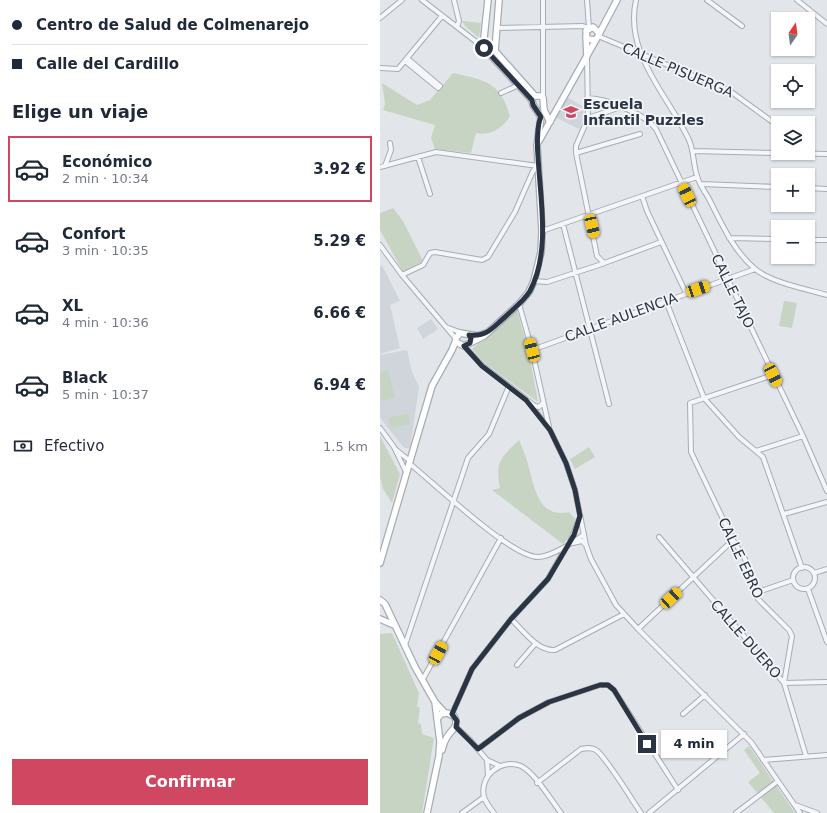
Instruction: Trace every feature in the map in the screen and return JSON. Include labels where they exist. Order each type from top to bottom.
[{"type":"street","points":[[380,18],[402,0]]},
{"type":"street","points":[[422,0],[484,48],[519,85],[534,98]]},
{"type":"street","points":[[454,0],[459,21],[457,27]]},
{"type":"street","points":[[484,48],[484,31],[486,27],[488,0]]},
{"type":"street","points":[[499,0],[494,48],[496,53],[534,98],[533,105],[545,119]]},
{"type":"street","points":[[537,145],[545,119],[544,0]]},
{"type":"street","points":[[587,0],[590,28],[586,36],[588,118],[576,146],[576,153],[597,256],[604,263]]},
{"type":"street","points":[[452,350],[480,339],[519,304],[529,292],[534,281],[540,252],[542,231],[537,145],[545,119],[555,112],[587,58],[616,0]]},
{"type":"street","points":[[636,0],[634,9],[634,26],[640,54],[690,141],[697,177],[729,238],[741,256],[755,269],[775,279],[827,295]]},
{"type":"street","points":[[707,0],[742,26]]},
{"type":"street","points":[[797,0],[827,24]]},
{"type":"street","points":[[380,68],[398,69],[442,16]]},
{"type":"street","points":[[590,28],[606,20]]},
{"type":"street","points":[[486,27],[583,26],[590,28],[598,36]]},
{"type":"street","points":[[586,36],[590,40],[598,36]]},
{"type":"street","name":"CALLE PISUERGA","points":[[598,36],[730,90],[771,120]]},
{"type":"street","points":[[484,48],[490,50],[494,48]]},
{"type":"street","points":[[406,59],[440,86],[438,88],[406,59]]},
{"type":"street","points":[[501,93],[519,85]]},
{"type":"street","points":[[534,98],[541,96],[544,101]]},
{"type":"street","name":"CALLE TAJO","points":[[587,98],[599,98],[651,122],[803,436],[827,491]]},
{"type":"street","points":[[535,107],[541,107],[544,101]]},
{"type":"street","points":[[588,118],[621,107]]},
{"type":"street","points":[[576,153],[640,134]]},
{"type":"street","points":[[382,167],[391,150],[390,143]]},
{"type":"street","points":[[692,151],[771,153]]},
{"type":"street","points":[[382,167],[436,152],[538,166]]},
{"type":"street","points":[[815,154],[827,154]]},
{"type":"street","points":[[418,157],[430,194]]},
{"type":"street","points":[[402,275],[423,265],[430,253],[435,252],[482,260],[488,257],[515,212],[533,171],[538,166]]},
{"type":"street","points":[[542,231],[697,177]]},
{"type":"street","points":[[701,184],[771,187]]},
{"type":"street","points":[[815,188],[827,189]]},
{"type":"street","points":[[642,196],[661,242],[686,293]]},
{"type":"street","points":[[563,224],[609,404]]},
{"type":"street","points":[[729,238],[771,239]]},
{"type":"street","points":[[815,240],[827,240]]},
{"type":"street","points":[[534,281],[547,282],[661,242]]},
{"type":"street","points":[[380,245],[402,275],[456,339],[457,344],[464,346],[482,366],[526,400],[537,407],[541,406],[543,402]]},
{"type":"street","name":"CALLE AULENCIA","points":[[532,350],[755,269]]},
{"type":"street","points":[[666,301],[704,398],[739,437],[762,457],[784,514],[802,568]]},
{"type":"street","points":[[519,304],[532,350],[550,430],[566,463],[575,490],[586,545],[605,585],[624,614],[744,734],[800,813]]},
{"type":"street","points":[[445,327],[466,334],[478,336],[486,333]]},
{"type":"street","points":[[380,563],[432,386],[459,334],[466,334]]},
{"type":"street","points":[[464,346],[471,340],[466,334]]},
{"type":"street","points":[[704,398],[773,375]]},
{"type":"street","points":[[405,645],[452,501],[468,458],[489,434],[509,386]]},
{"type":"street","name":"CALLE EBRO","points":[[704,398],[690,403],[691,452],[733,540],[744,559],[758,599],[789,630],[792,636],[784,683]]},
{"type":"street","points":[[526,400],[550,430]]},
{"type":"street","points":[[380,428],[394,447],[407,473]]},
{"type":"street","points":[[756,451],[803,436]]},
{"type":"street","points":[[394,447],[452,501],[525,554],[537,557],[549,556],[584,534]]},
{"type":"street","points":[[784,514],[827,502]]},
{"type":"street","points":[[452,714],[472,669],[511,619],[548,579],[574,535],[580,516]]},
{"type":"street","points":[[574,535],[584,534]]},
{"type":"street","name":"CALLE DUERO","points":[[659,536],[784,683],[806,756]]},
{"type":"street","points":[[423,679],[501,538]]},
{"type":"street","points":[[638,629],[733,540]]},
{"type":"street","points":[[567,545],[582,541],[586,545]]},
{"type":"street","points":[[549,556],[558,562]]},
{"type":"street","points":[[808,589],[798,588],[793,580],[795,572],[802,568],[811,570],[814,573]]},
{"type":"street","points":[[814,573],[827,569]]},
{"type":"street","points":[[808,589],[814,582],[814,573]]},
{"type":"street","points":[[755,593],[793,580]]},
{"type":"street","points":[[808,589],[827,642]]},
{"type":"street","points":[[380,595],[381,601],[386,607],[435,702],[445,713],[452,714],[457,721],[439,756]]},
{"type":"street","points":[[386,607],[385,613],[380,618],[389,622],[395,627]]},
{"type":"street","points":[[511,619],[536,643],[548,650],[556,650],[624,614]]},
{"type":"street","points":[[517,665],[536,643]]},
{"type":"street","points":[[784,683],[827,682]]},
{"type":"street","points":[[478,749],[519,718],[549,702],[600,685],[608,685],[614,690],[678,790]]},
{"type":"street","points":[[683,714],[705,695]]},
{"type":"street","points":[[427,813],[439,756],[439,728],[435,702]]},
{"type":"street","points":[[437,719],[445,713]]},
{"type":"street","points":[[439,728],[443,732],[454,729]]},
{"type":"street","points":[[454,729],[478,749],[487,760],[500,766]]},
{"type":"street","points":[[649,813],[744,734]]},
{"type":"street","points":[[537,783],[581,749],[588,748],[596,750],[604,759],[641,813]]},
{"type":"street","points":[[763,760],[827,755]]},
{"type":"street","points":[[487,760],[488,776]]},
{"type":"street","points":[[494,813],[484,797],[484,786],[491,772],[500,766],[510,764],[520,766],[529,772],[561,813]]},
{"type":"street","points":[[736,813],[778,781]]},
{"type":"street","points":[[462,813],[484,797]]},
{"type":"street","points":[[794,804],[817,813]]},
{"type":"shaded area","name":"Escuela Infantil Puzzles","points":[[567,97],[584,107],[583,121],[579,129],[555,117]]},
{"type":"shaded area","points":[[382,265],[400,301],[390,305],[400,348],[380,354],[380,267]]},
{"type":"shaded area","points":[[431,319],[438,329],[423,339],[417,328]]},
{"type":"shaded area","points":[[407,350],[412,372],[419,387],[410,448],[404,448],[380,418],[380,355]]},
{"type":"green space","points":[[462,21],[481,23],[479,38],[465,26]]},
{"type":"green space","points":[[453,73],[482,80],[496,89],[506,104],[510,116],[504,124],[492,132],[481,134],[476,133],[471,153],[435,149],[431,138],[435,125],[383,110],[385,104],[382,83],[417,105],[430,100]]},
{"type":"green space","points":[[393,208],[403,221],[423,261],[403,272],[380,230],[380,213]]},
{"type":"green space","points":[[784,301],[797,303],[792,328],[779,326]]},
{"type":"green space","points":[[517,310],[529,353],[538,402],[485,363],[472,349]]},
{"type":"green space","points":[[388,370],[395,398],[381,401],[380,372]]},
{"type":"green space","points":[[408,413],[410,424],[391,428],[388,418]]},
{"type":"green space","points":[[380,436],[400,474],[392,503],[383,489],[380,477]]},
{"type":"green space","points":[[519,440],[526,458],[535,491],[539,499],[550,511],[559,513],[569,512],[576,520],[571,536],[563,544],[492,490],[500,488],[498,472],[500,461],[507,451]]},
{"type":"green space","points":[[589,447],[595,457],[575,469],[570,459]]},
{"type":"green space","points":[[392,633],[419,693],[417,706],[420,708],[418,723],[421,724],[422,734],[434,738],[422,813],[380,813],[380,634]]},
{"type":"green space","points":[[749,746],[795,813],[774,813],[748,782],[760,773],[744,750]]},
{"type":"place","name":"Escuela Infantil Puzzles","points":[[571,112]]},
{"type":"route","points":[[484,48],[532,100],[533,105],[541,117],[539,119],[540,122],[537,145],[542,231],[537,269],[529,292],[519,304],[486,333],[478,336],[469,335],[471,338],[470,343],[467,346],[464,346],[482,366],[526,400],[550,430],[566,463],[575,490],[580,516],[574,535],[548,579],[511,619],[472,669],[452,714],[457,721],[456,727],[478,749],[519,718],[549,702],[600,685],[608,685],[614,690],[647,744]]}]
